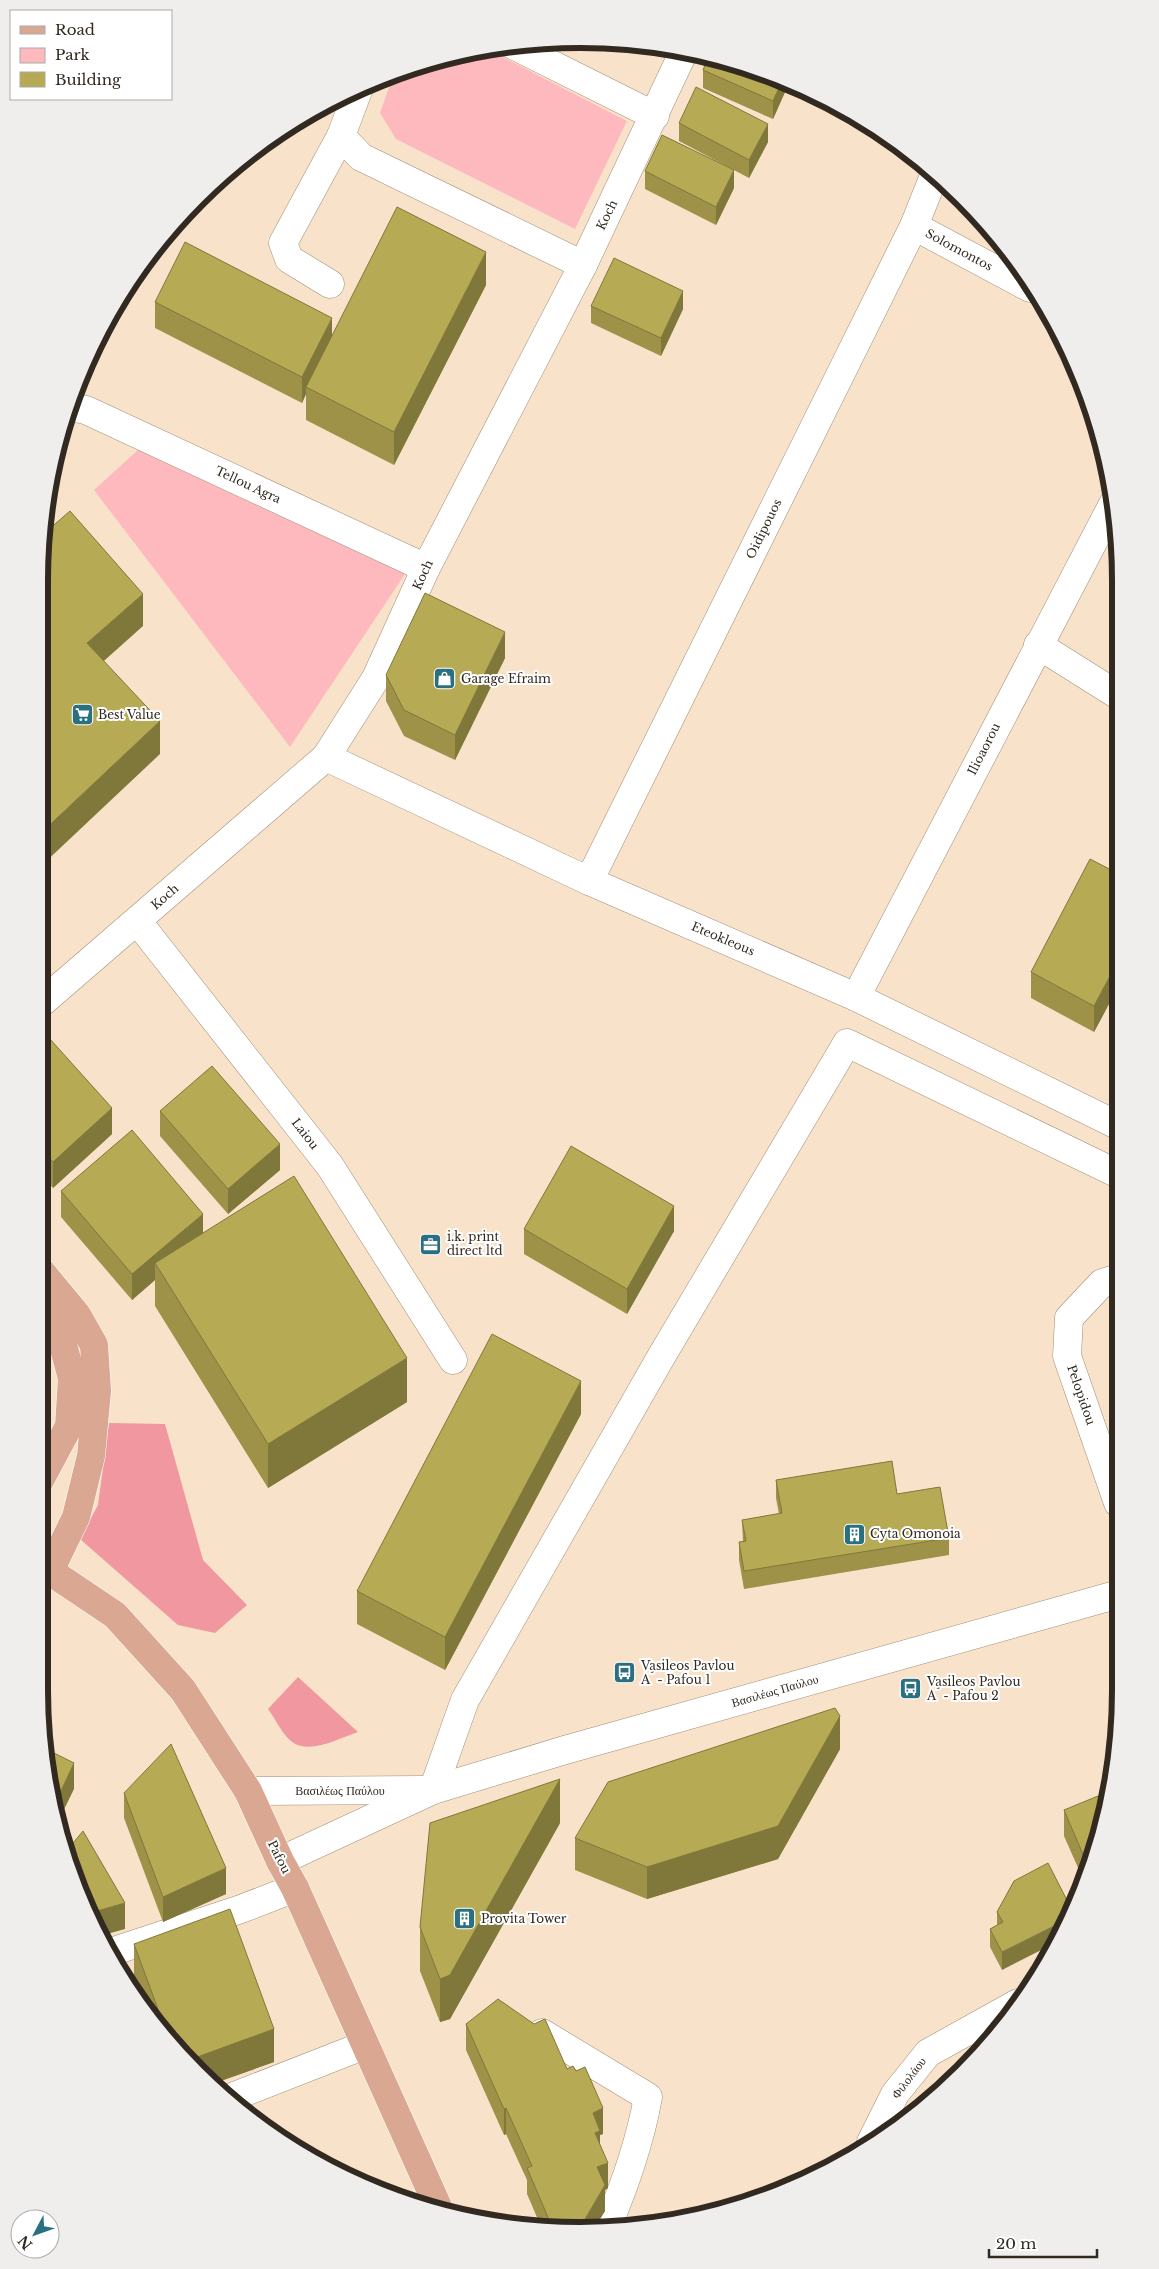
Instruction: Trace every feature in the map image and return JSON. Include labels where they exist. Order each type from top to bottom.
[{"type":"main road","points":[[48,1279],[77,1315],[94,1345],[98,1391],[91,1456],[76,1517],[48,1561]]},
{"type":"main road","points":[[48,1316],[60,1334],[72,1378],[69,1426],[48,1465]]},
{"type":"main road","name":"Pafou","points":[[48,1570],[115,1615],[183,1690],[248,1791],[280,1861],[295,1888],[435,2201]]},
{"type":"street","points":[[525,51],[655,116]]},
{"type":"street","name":"Koch","points":[[48,997],[138,922],[326,757],[376,678],[426,568],[583,265],[681,58]]},
{"type":"street","points":[[330,284],[289,259],[283,243],[340,136],[355,97]]},
{"type":"street","points":[[340,136],[361,157],[583,265]]},
{"type":"street","name":"Oidipouos","points":[[590,881],[914,226],[932,182]]},
{"type":"street","name":"Solomontos","points":[[914,226],[1022,284]]},
{"type":"street","name":"Tellou Agra","points":[[76,408],[86,410],[426,568]]},
{"type":"street","name":"Ilioaorou","points":[[856,997],[1107,514]]},
{"type":"street","points":[[1038,645],[1112,691]]},
{"type":"street","name":"Eteokleous","points":[[326,757],[590,881],[856,997],[1112,1123]]},
{"type":"street","name":"Laiou","points":[[138,922],[330,1166],[453,1360]]},
{"type":"street","points":[[432,1790],[465,1700],[661,1357],[847,1043],[1112,1171]]},
{"type":"street","name":"Pelopidou","points":[[1112,1280],[1102,1283],[1069,1318],[1067,1356],[1112,1486]]},
{"type":"street","name":"Βασιλέως Παύλου","points":[[280,1861],[432,1790],[565,1750],[1112,1596]]},
{"type":"street","name":"Βασιλέως Παύλου","points":[[248,1791],[432,1790]]},
{"type":"street","points":[[116,1950],[240,1909],[295,1888]]},
{"type":"street","name":"Φιλολάου","points":[[877,2131],[895,2094],[928,2053],[1001,2014]]},
{"type":"street","points":[[542,2033],[648,2097],[643,2126],[621,2195],[610,2220]]},
{"type":"street","points":[[236,2095],[366,2045]]},
{"type":"green space","points":[[497,54],[627,121],[575,229],[396,139],[380,113],[391,82],[442,66]]},
{"type":"green space","points":[[138,450],[405,574],[290,747],[94,490]]},
{"type":"shaded area","points":[[109,1423],[165,1424],[203,1560],[247,1605],[215,1633],[178,1625],[80,1539],[98,1505]]},
{"type":"shaded area","points":[[298,1677],[358,1732],[315,1746],[306,1747],[291,1741],[268,1709]]},
{"type":"building","points":[[706,63],[751,76],[779,87],[773,101],[703,70]]},
{"type":"building","points":[[696,87],[768,124],[749,160],[679,123]]},
{"type":"building","points":[[662,135],[734,170],[716,207],[645,171]]},
{"type":"building","points":[[397,207],[486,252],[394,432],[306,387]]},
{"type":"building","points":[[185,242],[332,318],[302,377],[155,302]]},
{"type":"building","points":[[614,258],[683,291],[661,338],[591,306]]},
{"type":"building","name":"Best Value","points":[[70,511],[143,594],[87,643],[160,721],[48,826],[48,580],[50,528]]},
{"type":"building","name":"Garage Efraim","points":[[425,593],[505,632],[455,735],[404,710],[386,675]]},
{"type":"building","points":[[1090,859],[1112,870],[1112,972],[1094,1006],[1031,972]]},
{"type":"building","points":[[48,1037],[112,1108],[53,1162],[48,1157]]},
{"type":"building","points":[[212,1066],[280,1144],[228,1189],[160,1111]]},
{"type":"building","points":[[132,1130],[203,1214],[132,1274],[61,1191]]},
{"type":"building","points":[[571,1146],[674,1206],[627,1289],[524,1229]]},
{"type":"building","points":[[294,1176],[407,1358],[268,1444],[155,1263]]},
{"type":"building","points":[[492,1334],[581,1381],[445,1637],[357,1591]]},
{"type":"building","name":"Cyta Omonoia","points":[[892,1461],[897,1494],[940,1487],[949,1538],[744,1571],[739,1542],[746,1541],[742,1520],[782,1513],[776,1480]]},
{"type":"building","points":[[835,1708],[840,1716],[778,1826],[647,1867],[575,1838],[608,1782]]},
{"type":"building","points":[[171,1744],[226,1868],[163,1897],[124,1793]]},
{"type":"building","points":[[51,1752],[74,1763],[59,1796]]},
{"type":"building","points":[[560,1779],[450,1975],[440,1979],[420,1927],[430,1823]]},
{"type":"building","points":[[1098,1796],[1099,1799],[1084,1857],[1064,1810]]},
{"type":"building","points":[[83,1831],[125,1903],[96,1911],[71,1845]]},
{"type":"building","points":[[1048,1863],[1067,1901],[1057,1924],[1002,1952],[990,1929],[1003,1922],[997,1912],[1014,1881]]},
{"type":"building","points":[[230,1909],[274,2029],[196,2058],[161,2018],[134,1944]]},
{"type":"building","points":[[498,1999],[534,2024],[545,2019],[567,2069],[573,2066],[576,2071],[585,2067],[603,2108],[593,2113],[600,2131],[595,2133],[608,2163],[597,2167],[605,2185],[584,2222],[549,2220],[527,2168],[532,2166],[466,2024]]},
{"type":"place","name":"Garage Efraim","points":[[445,679]]},
{"type":"place","name":"Best Value","points":[[82,715]]},
{"type":"place","name":"i.k. print direct ltd","points":[[431,1244]]},
{"type":"place","name":"Cyta Omonoia","points":[[854,1534]]},
{"type":"place","name":"Vasileos Pavlou A´ - Pafou 1","points":[[625,1673]]},
{"type":"place","name":"Vasileos Pavlou A´ - Pafou 2","points":[[911,1689]]},
{"type":"place","name":"Provita Tower","points":[[465,1919]]}]
